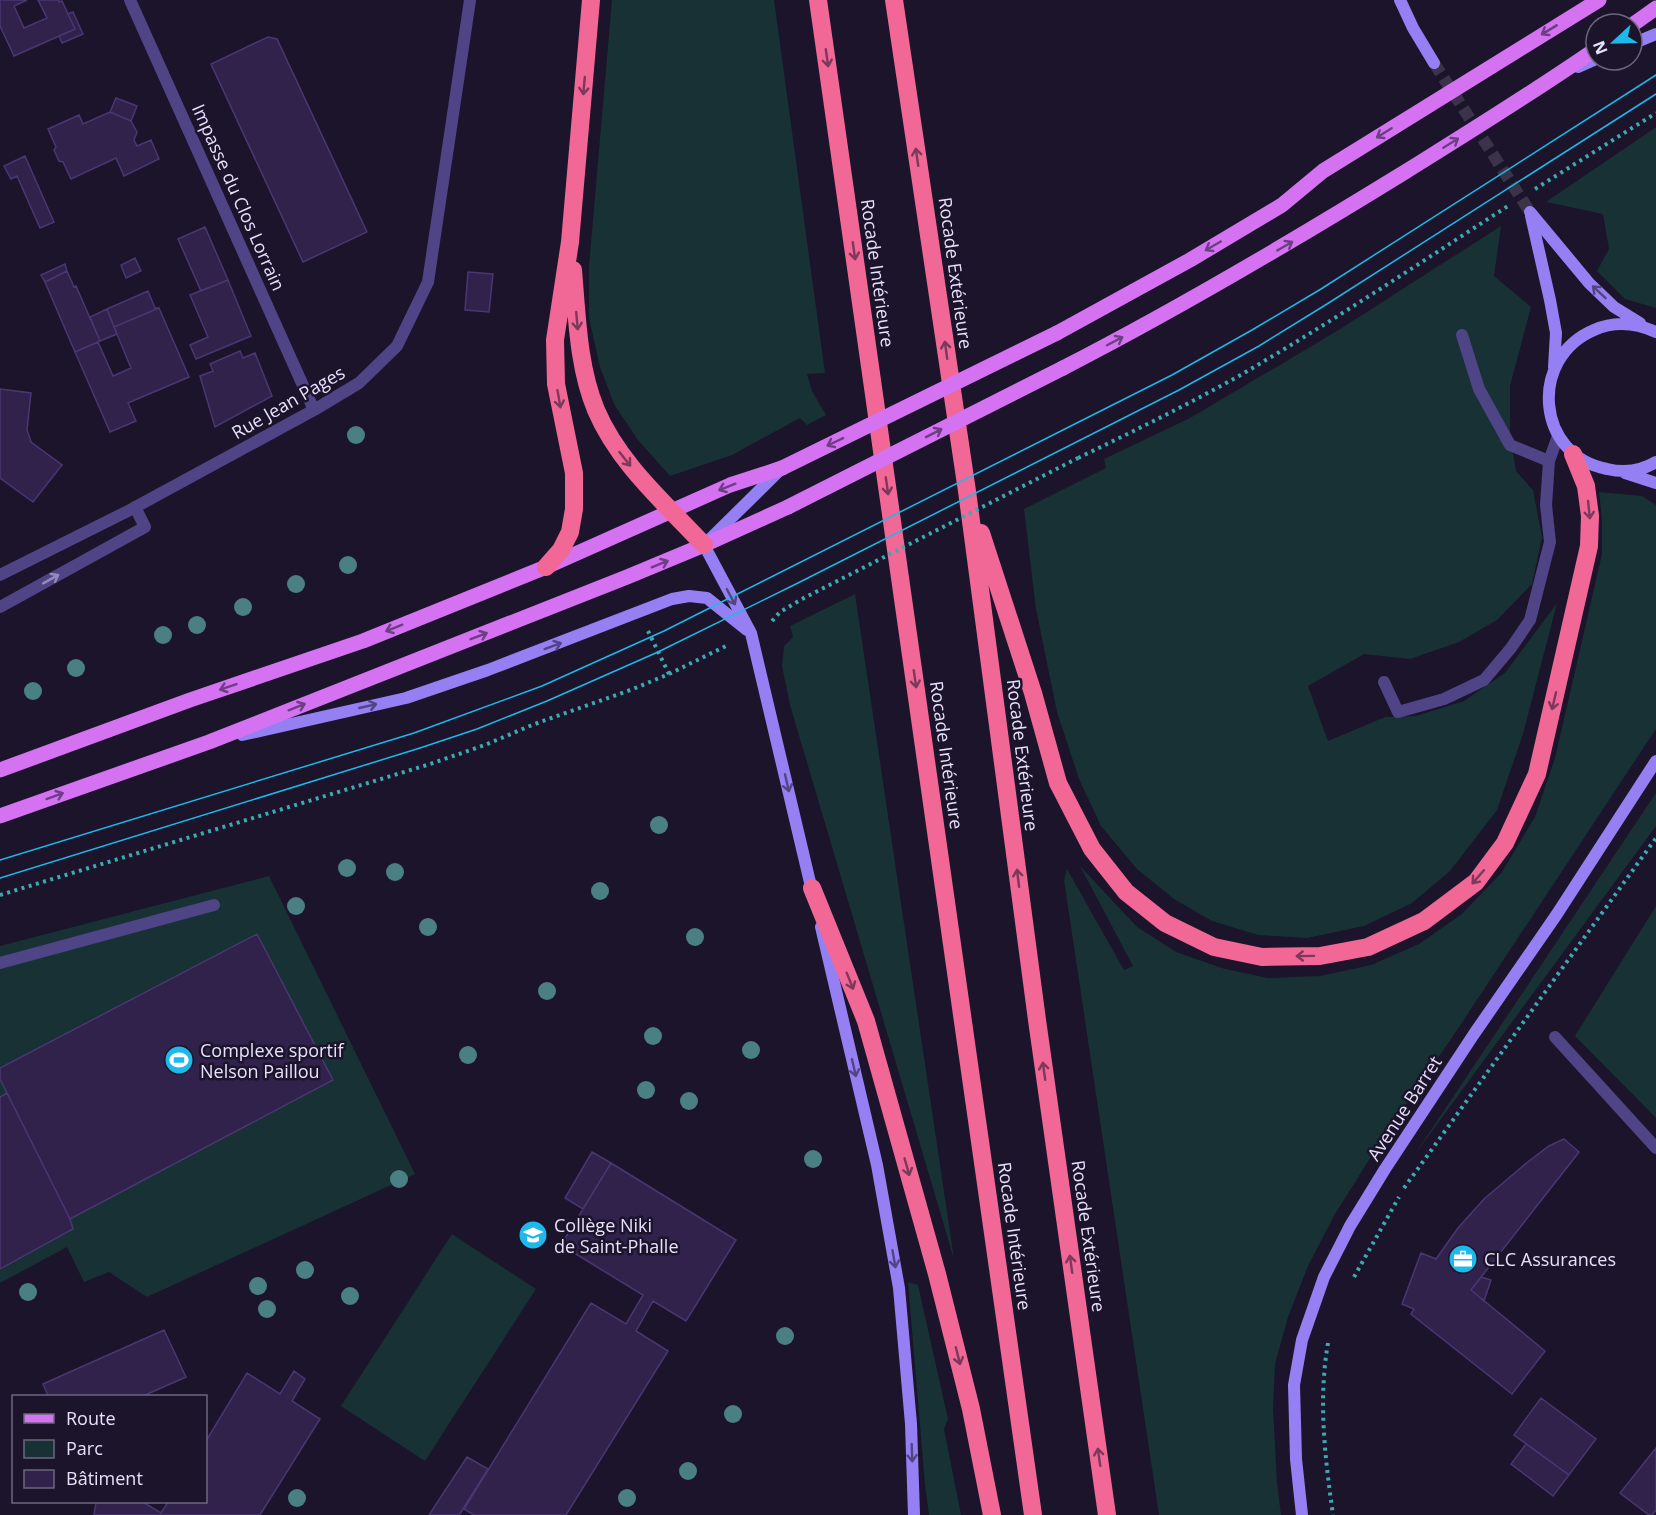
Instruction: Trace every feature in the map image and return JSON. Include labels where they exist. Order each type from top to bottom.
[{"type":"highway","points":[[546,567],[561,550],[570,532],[574,509],[574,473],[556,384],[555,340],[570,242],[591,0]]},
{"type":"highway","name":"Rocade Intérieure","points":[[818,0],[1033,1515]]},
{"type":"highway","name":"Rocade Extérieure","points":[[894,0],[967,491],[1036,1020],[1107,1515]]},
{"type":"highway","points":[[570,242],[579,338],[587,380],[596,409],[619,451],[641,479],[704,546]]},
{"type":"highway","points":[[967,491],[1033,693],[1058,783],[1092,849],[1126,892],[1165,924],[1214,947],[1262,957],[1320,956],[1368,947],[1424,921],[1476,882],[1505,843],[1537,774],[1589,546],[1590,516],[1586,486],[1574,454]]},
{"type":"highway","points":[[812,888],[866,1021],[937,1274],[971,1409],[992,1515]]},
{"type":"main road","points":[[0,770],[190,700],[363,641],[546,567],[730,485],[782,468],[1057,333],[1190,260],[1282,205],[1323,171],[1599,0]]},
{"type":"main road","points":[[0,816],[208,742],[569,601],[704,546],[788,507],[1119,339],[1299,237],[1584,58]]},
{"type":"street","name":"Impasse du Clos Lorrain","points":[[130,0],[314,410]]},
{"type":"street","name":"Rue Jean Pages","points":[[0,575],[135,507],[314,410],[359,383],[397,346],[428,282],[470,0]]},
{"type":"street","points":[[1400,0],[1413,28],[1434,63]]},
{"type":"street","points":[[1560,74],[1584,64]]},
{"type":"street","points":[[1651,330],[1614,307],[1589,283],[1530,212],[1551,300],[1556,333],[1554,368],[1548,390],[1550,414],[1558,436],[1574,454],[1595,467],[1656,483]]},
{"type":"street","points":[[1554,368],[1566,349],[1582,334],[1602,326],[1624,323],[1651,330]]},
{"type":"street","points":[[1462,335],[1479,389],[1510,445],[1549,461]]},
{"type":"street","points":[[1384,682],[1398,712],[1444,699],[1484,680],[1511,648],[1530,620],[1551,542],[1546,505],[1549,461],[1558,436]]},
{"type":"street","points":[[1621,472],[1646,468],[1656,462]]},
{"type":"street","points":[[782,468],[704,546],[751,633],[877,1165],[899,1288],[910,1424],[914,1515]]},
{"type":"street","points":[[0,608],[145,527],[135,507]]},
{"type":"street","points":[[208,742],[406,698],[498,666],[672,599],[689,596],[707,598],[751,633]]},
{"type":"street","name":"Avenue Barret","points":[[1302,1515],[1296,1460],[1294,1385],[1302,1340],[1324,1278],[1350,1226],[1384,1169],[1563,905],[1656,761]]},
{"type":"street","points":[[0,963],[214,905]]},
{"type":"street","points":[[1555,1037],[1656,1148]]},
{"type":"path","points":[[1533,190],[1656,113]]},
{"type":"path","points":[[0,895],[446,758],[669,674],[765,626],[780,612],[802,599],[1157,420],[1256,365],[1514,203]]},
{"type":"path","points":[[1351,1282],[1405,1187],[1656,838]]},
{"type":"path","points":[[1332,1334],[1328,1344],[1323,1391],[1325,1456],[1333,1515]]},
{"type":"green space","points":[[612,0],[774,0],[825,373],[807,374],[812,391],[826,415],[807,425],[800,418],[732,455],[670,476],[638,440],[614,404],[600,367],[589,318],[589,266]]},
{"type":"green space","points":[[1656,127],[1656,308],[1625,299],[1597,271],[1609,249],[1603,214],[1546,202]]},
{"type":"green space","points":[[1501,226],[1494,276],[1531,307],[1510,386],[1510,433],[1516,471],[1533,490],[1542,537],[1532,584],[1497,620],[1459,642],[1410,659],[1364,654],[1308,686],[1328,741],[1385,717],[1416,716],[1464,701],[1505,673],[1557,603],[1523,734],[1497,810],[1450,871],[1412,903],[1364,926],[1307,938],[1258,935],[1212,921],[1174,899],[1137,869],[1101,826],[1079,779],[1057,712],[1036,609],[1024,509],[1106,468],[1104,459],[1190,418],[1337,331]]},
{"type":"green space","points":[[1599,492],[1642,496],[1656,505],[1656,729],[1379,1144],[1335,1214],[1308,1266],[1288,1317],[1275,1364],[1273,1409],[1281,1515],[1159,1515],[1064,880],[1067,869],[1124,970],[1133,966],[1080,866],[1137,927],[1176,952],[1225,969],[1268,978],[1320,976],[1371,965],[1419,944],[1462,914],[1502,872],[1535,817],[1555,758],[1602,554]]},
{"type":"green space","points":[[855,594],[954,1259],[790,705],[782,666],[784,646],[793,637],[790,626]]},
{"type":"green space","points":[[1656,793],[1656,826],[1413,1157]]},
{"type":"green space","name":"Complexe sportif Nelson Paillou","points":[[269,876],[415,1174],[147,1297],[109,1272],[84,1282],[67,1247],[0,1283],[0,946]]},
{"type":"green space","points":[[1656,906],[1656,1118],[1575,1036]]},
{"type":"green space","points":[[452,1234],[536,1289],[425,1461],[341,1406]]},
{"type":"green space","points":[[908,1282],[918,1285],[948,1419],[944,1429],[961,1515],[929,1515]]},
{"type":"building","points":[[0,0],[27,0],[14,6],[24,28],[47,18],[38,0],[62,1],[75,29],[14,56],[0,26]]},
{"type":"building","points":[[73,12],[83,34],[62,43],[59,36],[75,29],[68,14]]},
{"type":"building","points":[[268,37],[277,39],[367,232],[303,262],[211,64]]},
{"type":"building","points":[[116,98],[137,106],[131,121],[110,112]]},
{"type":"building","points":[[110,112],[131,121],[137,132],[134,140],[137,146],[151,140],[159,159],[124,176],[116,158],[71,179],[63,162],[59,161],[48,129],[79,115],[83,124]]},
{"type":"building","points":[[25,156],[54,222],[40,228],[17,176],[11,179],[4,166]]},
{"type":"building","points":[[205,227],[228,280],[201,291],[178,239]]},
{"type":"building","points":[[135,258],[141,271],[126,278],[121,265]]},
{"type":"building","points":[[65,264],[67,271],[45,282],[41,275]]},
{"type":"building","points":[[67,271],[100,341],[75,352],[45,282]]},
{"type":"building","points":[[468,272],[493,274],[489,312],[465,310]]},
{"type":"building","points":[[228,280],[251,336],[196,359],[190,345],[208,337],[190,295]]},
{"type":"building","points":[[148,291],[155,308],[159,308],[114,327],[107,309]]},
{"type":"building","points":[[159,308],[189,377],[128,403],[136,421],[110,432],[75,352],[98,342],[113,376],[131,368],[114,327]]},
{"type":"building","points":[[107,309],[117,334],[100,341],[90,317]]},
{"type":"building","points":[[240,351],[243,358],[255,353],[272,396],[215,427],[200,376],[213,371],[210,364]]},
{"type":"building","points":[[0,389],[31,393],[27,430],[31,442],[62,465],[33,502],[0,478]]},
{"type":"building","points":[[257,934],[333,1080],[70,1219],[0,1079],[0,1068]]},
{"type":"building","points":[[7,1093],[73,1229],[0,1269],[0,1097]]},
{"type":"building","points":[[1564,1139],[1579,1152],[1471,1290],[1545,1351],[1512,1394],[1411,1314],[1414,1309],[1402,1304],[1421,1253],[1436,1259],[1458,1228],[1484,1199],[1549,1146]]},
{"type":"building","points":[[592,1152],[611,1163],[583,1209],[565,1198]]},
{"type":"building","points":[[611,1163],[736,1240],[686,1321],[653,1301],[636,1331],[668,1351],[566,1515],[474,1515],[464,1509],[591,1303],[626,1324],[643,1295],[561,1245]]},
{"type":"building","points":[[1481,1277],[1491,1280],[1484,1301],[1471,1290]]},
{"type":"building","points":[[164,1330],[186,1377],[145,1395],[48,1395],[43,1384]]},
{"type":"building","points":[[294,1371],[305,1379],[292,1401],[320,1419],[260,1515],[94,1515],[96,1503],[145,1503],[161,1513],[167,1503],[207,1503],[207,1439],[247,1373],[280,1394]]},
{"type":"building","points":[[1541,1398],[1596,1439],[1569,1475],[1514,1435]]},
{"type":"building","points":[[1526,1444],[1569,1475],[1553,1496],[1511,1464]]},
{"type":"building","points":[[1656,1448],[1656,1510],[1649,1515],[1620,1493]]},
{"type":"building","points":[[467,1457],[488,1469],[463,1509],[459,1515],[429,1515]]},
{"type":"tunnel","points":[[1434,63],[1530,212]]},
{"type":"tram line","points":[[0,860],[414,733],[542,686],[664,631],[1172,375],[1321,289],[1656,75]]},
{"type":"tram line","points":[[0,878],[477,729],[658,652],[1179,390],[1259,346],[1656,94]]},
{"type":"place","name":"Complexe sportif Nelson Paillou","points":[[179,1060]]},
{"type":"place","name":"Collège Niki de Saint-Phalle","points":[[533,1235]]},
{"type":"place","name":"CLC Assurances","points":[[1463,1259]]}]
